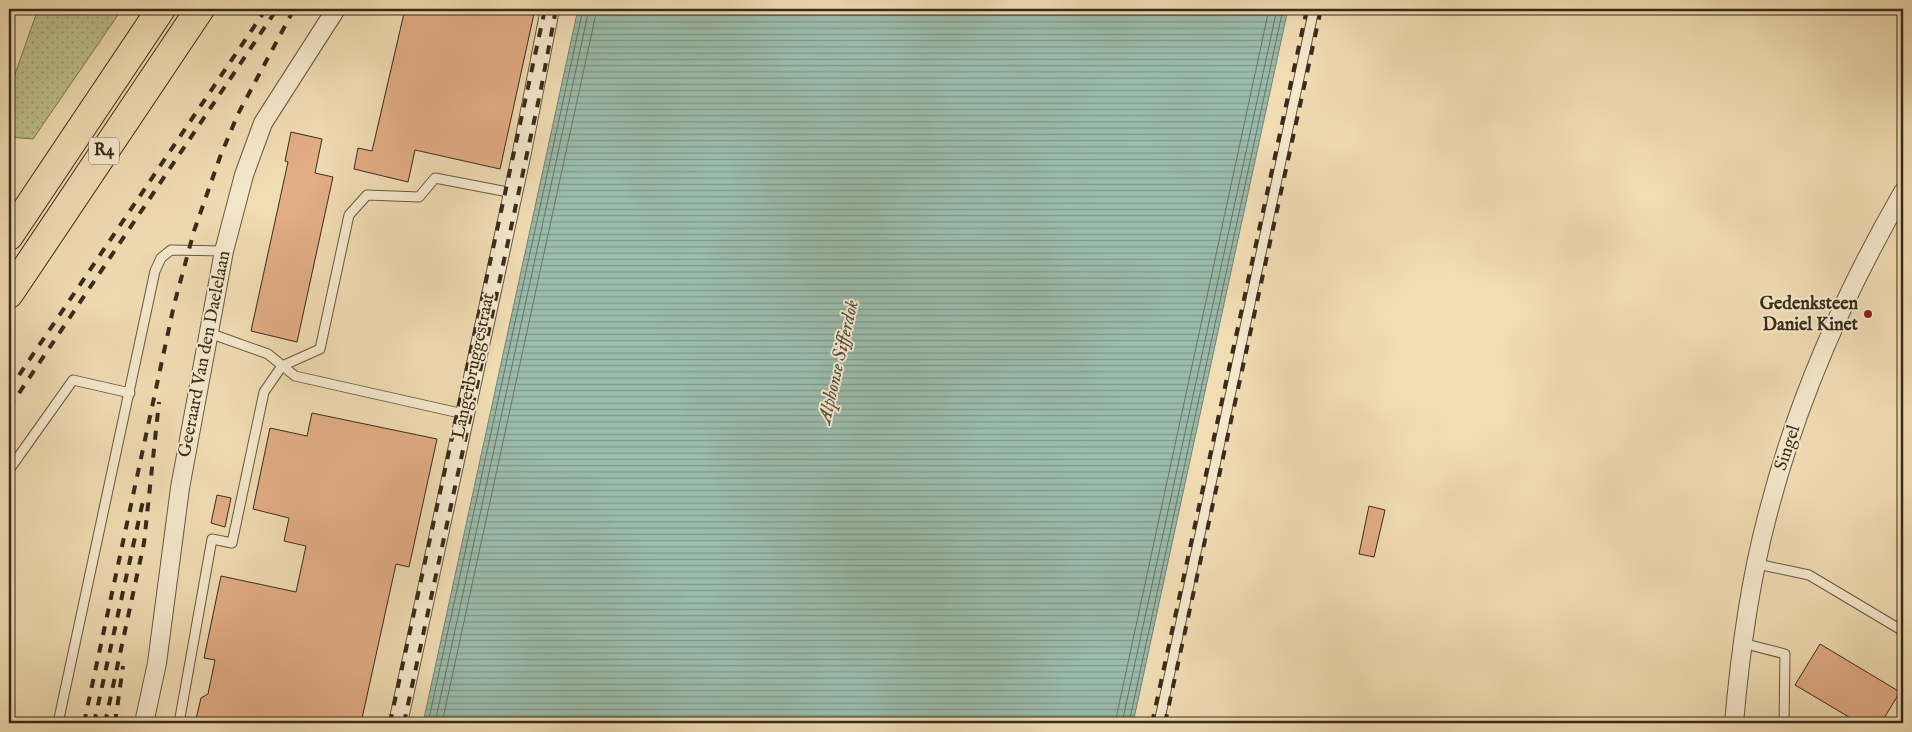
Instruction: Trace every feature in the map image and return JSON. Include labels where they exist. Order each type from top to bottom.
[{"type":"highway","name":"R4","points":[[9,236],[161,9]]},
{"type":"highway","name":"R4","points":[[9,294],[200,9]]},
{"type":"street","name":"Geeraard Van den Daelelaan","points":[[144,723],[157,663],[180,488],[224,251],[244,175],[263,123],[336,9]]},
{"type":"street","name":"Langerbruggestraat","points":[[398,723],[513,193],[550,9]]},
{"type":"street","name":"Singel","points":[[1734,723],[1742,643],[1766,518],[1786,449],[1838,316],[1903,192]]},
{"type":"lane","points":[[1159,723],[1314,9]]},
{"type":"lane","points":[[179,723],[212,539],[232,543],[264,392],[282,366],[320,348],[349,215],[367,195],[418,197],[435,178],[513,193]]},
{"type":"lane","points":[[58,723],[155,271],[161,258],[171,250],[224,251]]},
{"type":"lane","points":[[209,333],[268,354],[294,376],[464,414]]},
{"type":"lane","points":[[9,470],[73,380],[130,394]]},
{"type":"lane","points":[[1757,564],[1809,575],[1903,630]]},
{"type":"lane","points":[[1742,643],[1785,654],[1784,723]]},
{"type":"green space","points":[[38,9],[122,9],[33,139],[9,137],[9,91]]},
{"type":"water","name":"Alphonse Sifferdok","points":[[578,9],[1288,9],[1133,723],[423,723]]},
{"type":"building","points":[[405,9],[535,9],[500,169],[415,150],[408,182],[354,169],[358,148],[372,151]]},
{"type":"building","points":[[291,132],[322,139],[315,173],[333,177],[297,342],[251,331],[288,162],[285,161]]},
{"type":"building","points":[[312,413],[437,439],[409,567],[396,564],[361,723],[195,723],[201,698],[208,694],[215,660],[204,658],[221,576],[296,592],[306,546],[284,541],[289,518],[253,509],[270,428],[307,436]]},
{"type":"building","points":[[217,495],[231,498],[225,527],[211,523]]},
{"type":"building","points":[[1369,506],[1385,510],[1374,557],[1359,554]]},
{"type":"building","points":[[1820,644],[1900,692],[1881,723],[1859,723],[1795,685]]},
{"type":"railway","points":[[9,390],[266,9]]},
{"type":"railway","points":[[9,408],[277,9]]},
{"type":"railway","points":[[84,723],[174,305],[194,231],[220,157],[238,114],[294,9]]},
{"type":"railway","points":[[390,723],[545,9]]},
{"type":"railway","points":[[404,723],[541,89],[556,9]]},
{"type":"railway","points":[[1152,723],[1307,9]]},
{"type":"railway","points":[[1165,723],[1321,9]]},
{"type":"railway","points":[[105,723],[144,543],[159,402]]},
{"type":"railway","points":[[94,723],[143,501]]},
{"type":"railway","points":[[115,723],[123,666]]},
{"type":"place","name":"Gedenksteen Daniel Kinet","points":[[1868,314]]}]
